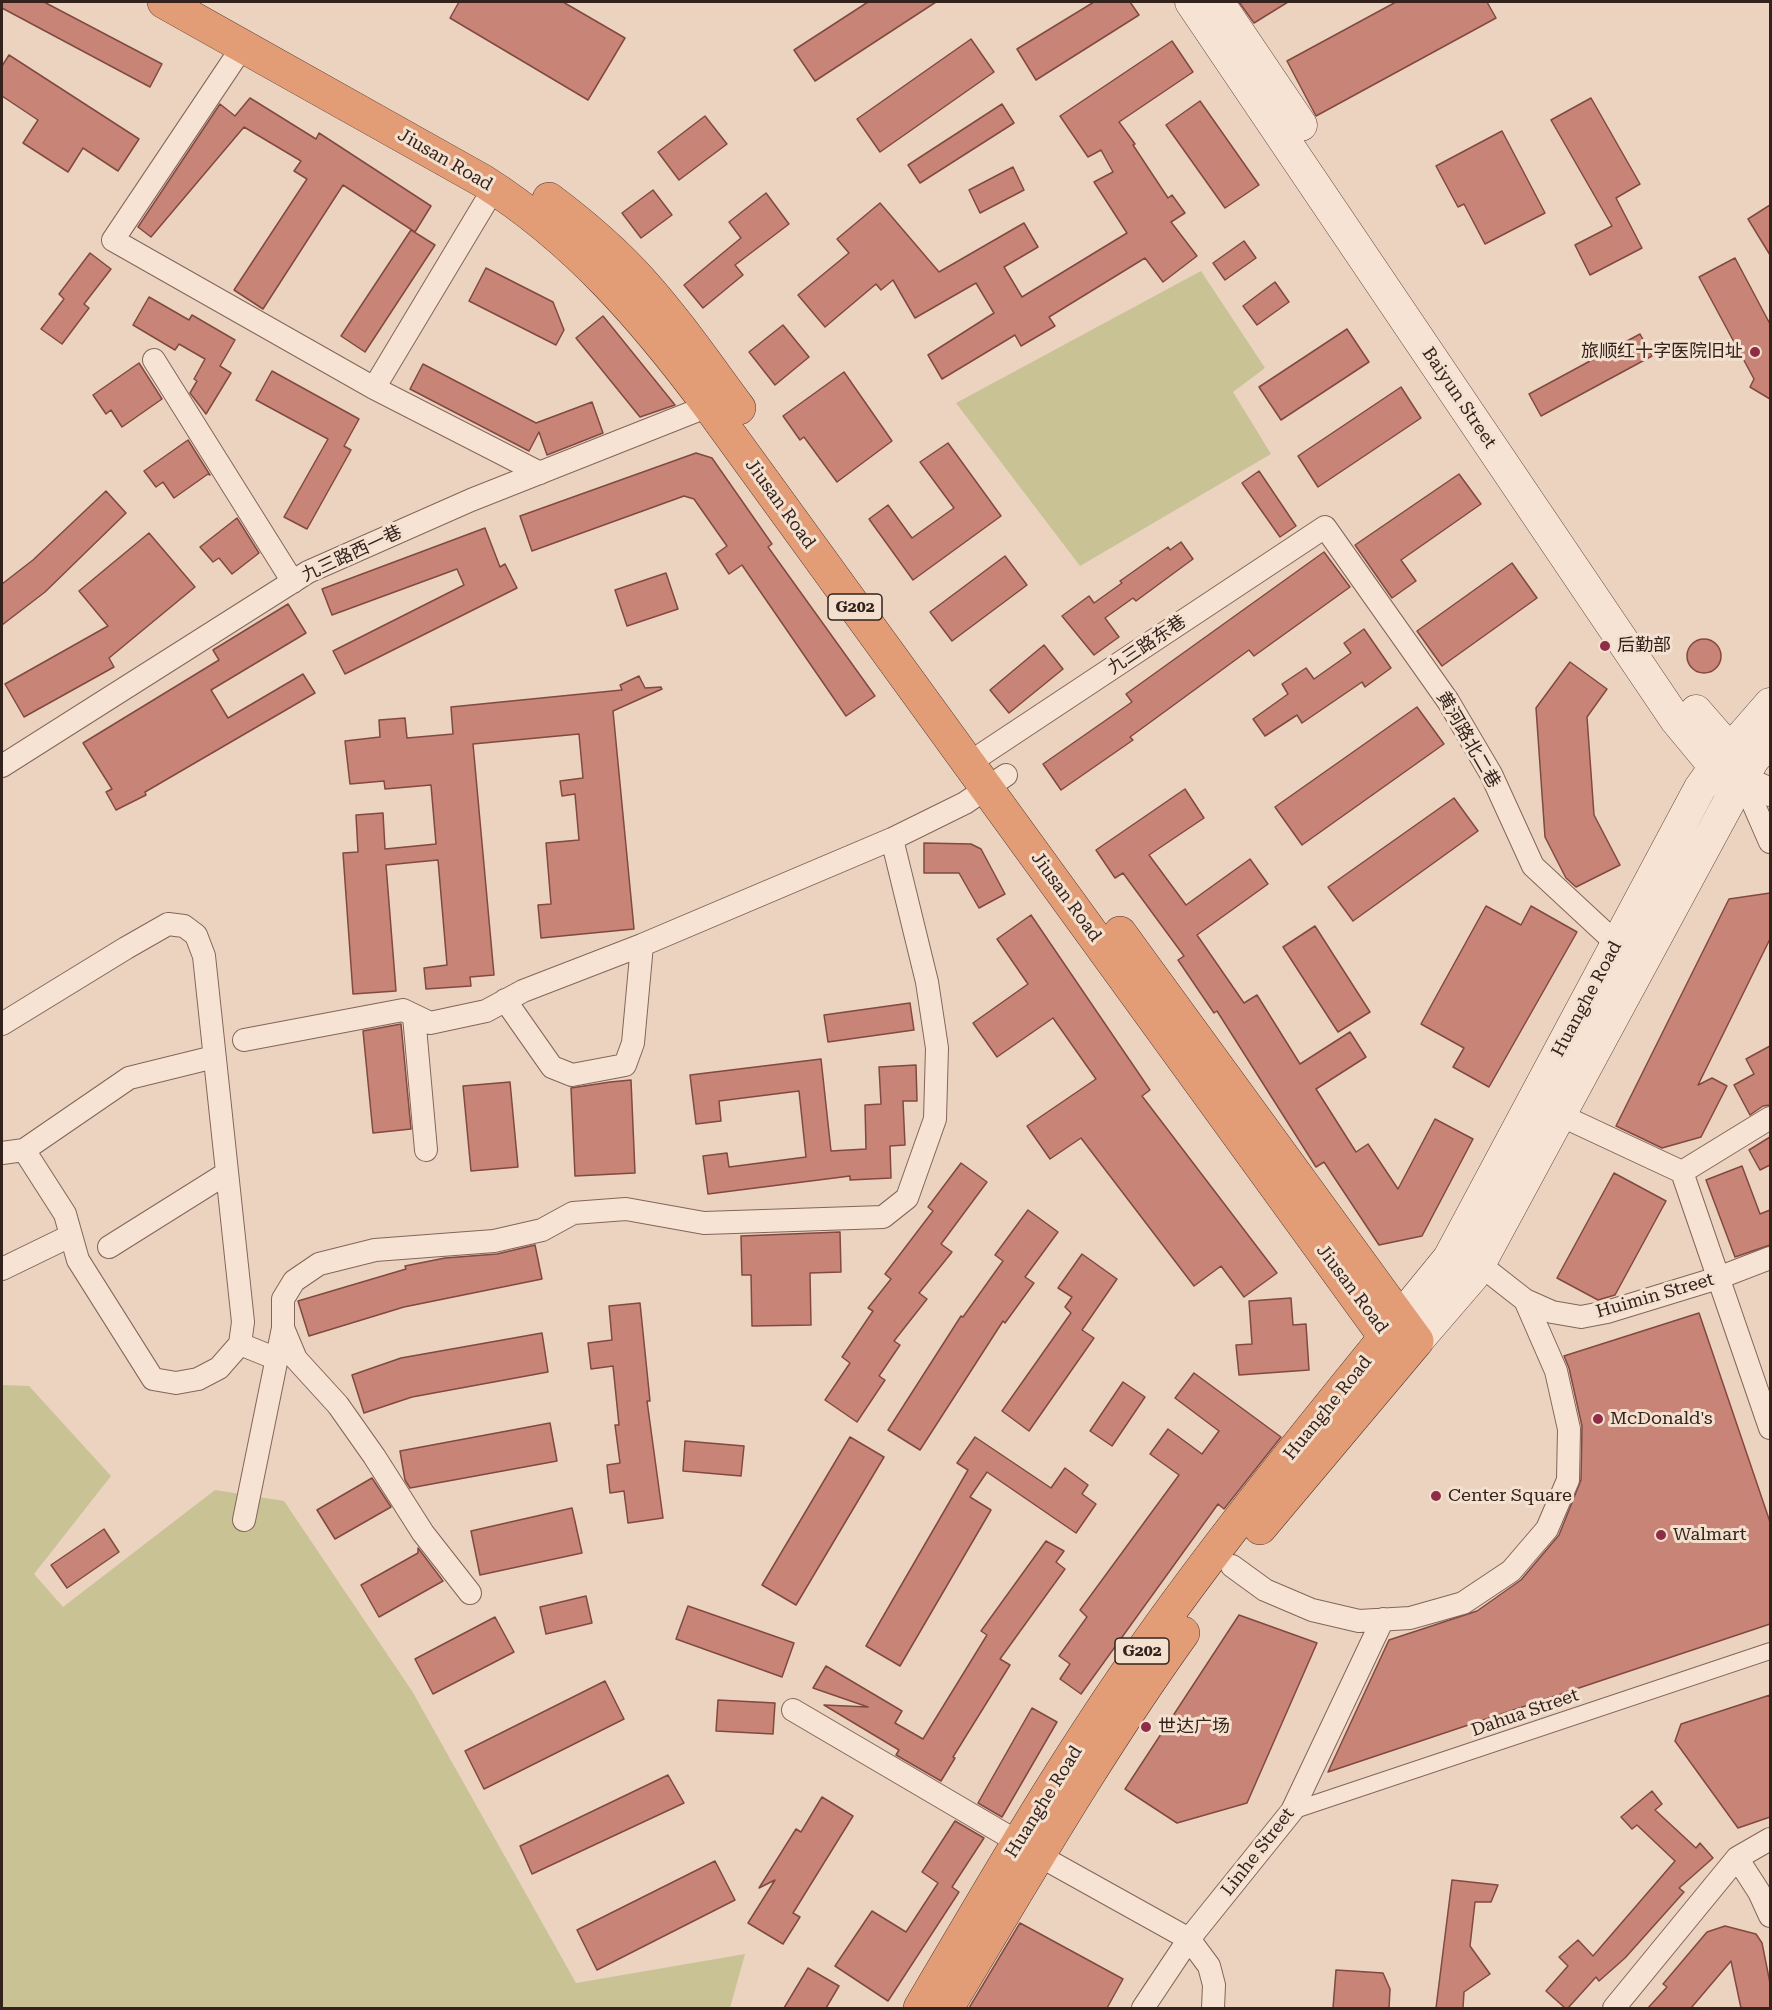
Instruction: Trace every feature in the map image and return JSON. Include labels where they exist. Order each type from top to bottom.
[{"type":"highway","name":"Jiusan Road","points":[[164,2],[494,188],[537,218],[591,266],[720,402]]},
{"type":"highway","name":"Jiusan Road","points":[[206,2],[495,162],[551,201],[609,249],[640,280],[669,314],[720,402],[1401,1332]]},
{"type":"highway","name":"Huanghe Road","points":[[920,2008],[1028,1849],[1401,1332]]},
{"type":"highway","name":"Huanghe Road","points":[[947,2008],[1028,1849],[1035,1812],[1155,1633],[1235,1524],[1401,1332]]},
{"type":"main road","name":"Baiyun Street","points":[[1191,2],[1676,720],[1747,761]]},
{"type":"main road","name":"Baiyun Street","points":[[1218,2],[1687,699],[1747,761]]},
{"type":"main road","name":"Huanghe Road","points":[[1401,1332],[1473,1276],[1747,761],[1770,704]]},
{"type":"main road","name":"Huanghe Road","points":[[1401,1332],[1449,1258],[1700,788],[1747,761]]},
{"type":"street","points":[[243,46],[113,240],[374,388],[540,473]]},
{"type":"street","points":[[374,388],[494,188]]},
{"type":"street","points":[[154,360],[293,582]]},
{"type":"street","name":"九三路西一巷","points":[[2,766],[308,573],[471,501],[720,402]]},
{"type":"street","name":"九三路东巷","points":[[244,1040],[403,1010],[430,1023],[486,1011],[523,991],[642,945],[892,839],[965,803],[987,769],[1325,527]]},
{"type":"street","name":"黄河路北二巷","points":[[1325,527],[1448,701],[1491,774],[1533,866],[1617,944]]},
{"type":"street","points":[[1747,761],[1770,792]]},
{"type":"street","points":[[1747,761],[1770,842]]},
{"type":"street","points":[[244,1520],[283,1328],[283,1299],[294,1281],[319,1264],[375,1250],[494,1241],[542,1230],[573,1213],[626,1209],[704,1223],[883,1217],[907,1198],[935,1119],[938,1048],[927,982],[892,839]]},
{"type":"street","points":[[2,1024],[168,924],[184,926],[196,936],[204,956],[243,1322],[240,1344],[219,1368],[198,1379],[176,1383],[153,1379],[78,1260],[65,1214],[24,1150]]},
{"type":"street","points":[[505,1000],[552,1067],[572,1075],[625,1065],[633,1042],[642,945]]},
{"type":"street","points":[[414,1016],[426,1150]]},
{"type":"street","points":[[2,1153],[24,1150],[129,1078],[214,1057]]},
{"type":"street","points":[[1560,1115],[1682,1172],[1770,1429]]},
{"type":"street","points":[[1682,1172],[1770,1118]]},
{"type":"street","points":[[110,1247],[227,1173]]},
{"type":"street","points":[[2,1269],[70,1236]]},
{"type":"street","name":"Huimin Street","points":[[1479,1264],[1525,1300],[1552,1312],[1581,1317],[1607,1312],[1718,1278],[1770,1258]]},
{"type":"street","points":[[1232,1566],[1266,1590],[1312,1610],[1359,1621],[1410,1618],[1463,1603],[1511,1571],[1547,1529],[1568,1479],[1569,1429],[1556,1371],[1525,1300]]},
{"type":"street","points":[[283,1328],[296,1359],[338,1405],[423,1533],[470,1593]]},
{"type":"street","points":[[240,1344],[277,1359]]},
{"type":"street","name":"Linhe Street","points":[[1143,2008],[1189,1939],[1292,1811],[1383,1619]]},
{"type":"street","name":"Dahua Street","points":[[1292,1811],[1770,1651]]},
{"type":"street","points":[[793,1710],[1028,1849],[1189,1939],[1209,1966],[1214,1985],[1213,2008]]},
{"type":"street","points":[[1614,2008],[1737,1858],[1770,1839]]},
{"type":"street","points":[[1737,1858],[1759,1892],[1770,1916]]},
{"type":"shaded area","points":[[1201,271],[1265,368],[1233,392],[1271,454],[1080,566],[956,403]]},
{"type":"shaded area","points":[[2,1385],[29,1386],[111,1476],[34,1574],[63,1607],[215,1490],[284,1501],[412,1691],[576,1983],[745,1954],[730,2008],[2,2008]]},
{"type":"building","points":[[2,2],[44,2],[162,64],[150,87],[2,8]]},
{"type":"building","points":[[459,2],[563,2],[625,38],[588,100],[450,18]]},
{"type":"building","points":[[868,2],[936,2],[815,81],[794,50]]},
{"type":"building","points":[[1094,2],[1130,2],[1139,15],[1036,80],[1017,49]]},
{"type":"building","points":[[1239,2],[1288,2],[1254,23]]},
{"type":"building","points":[[1396,2],[1487,2],[1496,18],[1316,116],[1287,61]]},
{"type":"building","points":[[971,39],[994,72],[880,152],[857,119]]},
{"type":"building","points":[[1172,41],[1193,72],[1119,122],[1168,198],[1172,195],[1185,213],[1171,222],[1197,256],[1163,282],[1145,258],[1049,317],[1055,326],[1021,346],[1015,335],[942,379],[928,355],[994,313],[976,283],[915,318],[893,280],[881,290],[876,284],[825,327],[798,295],[849,253],[837,239],[880,203],[939,272],[1024,223],[1038,247],[1004,267],[1022,297],[1127,233],[1094,182],[1113,172],[1101,150],[1088,157],[1060,116]]},
{"type":"building","points":[[9,55],[139,139],[118,171],[83,148],[68,172],[23,143],[38,120],[2,96],[2,66]]},
{"type":"building","points":[[250,98],[316,139],[319,133],[431,206],[415,232],[343,185],[263,309],[234,290],[307,179],[294,171],[301,161],[244,127],[151,237],[138,227],[220,104],[235,116]]},
{"type":"building","points":[[1591,98],[1640,184],[1616,198],[1642,248],[1590,275],[1575,245],[1612,226],[1551,120]]},
{"type":"building","points":[[1200,101],[1259,185],[1225,208],[1166,125]]},
{"type":"building","points":[[1002,104],[1014,123],[920,183],[908,165]]},
{"type":"building","points":[[705,116],[727,144],[679,180],[658,152]]},
{"type":"building","points":[[1502,131],[1545,213],[1485,244],[1464,204],[1458,207],[1436,166]]},
{"type":"building","points":[[1013,167],[1024,190],[980,213],[969,190]]},
{"type":"building","points":[[653,190],[672,215],[641,238],[622,213]]},
{"type":"building","points":[[766,193],[789,224],[735,265],[743,275],[703,308],[684,285],[741,238],[729,222]]},
{"type":"building","points":[[1770,205],[1770,255],[1748,219]]},
{"type":"building","points":[[411,230],[435,245],[365,352],[341,336]]},
{"type":"building","points":[[1244,241],[1256,258],[1225,280],[1213,263]]},
{"type":"building","points":[[90,253],[111,269],[84,304],[89,308],[62,344],[41,329],[64,299],[59,294]]},
{"type":"building","name":"旅顺红十字医院旧址","points":[[1735,258],[1770,324],[1770,399],[1750,387],[1754,379],[1699,277]]},
{"type":"building","points":[[486,268],[553,302],[564,330],[556,345],[469,301]]},
{"type":"building","points":[[1275,282],[1289,302],[1257,325],[1243,306]]},
{"type":"building","points":[[149,297],[189,320],[192,315],[235,340],[220,366],[231,373],[206,414],[190,393],[197,381],[194,379],[205,359],[179,344],[175,350],[133,325]]},
{"type":"building","points":[[603,316],[675,405],[640,417],[576,338]]},
{"type":"building","points":[[783,325],[809,357],[775,385],[749,352]]},
{"type":"building","points":[[1347,329],[1369,362],[1281,420],[1259,387]]},
{"type":"building","points":[[1640,334],[1652,356],[1541,416],[1529,394]]},
{"type":"building","points":[[139,363],[162,399],[122,427],[111,410],[106,414],[93,395]]},
{"type":"building","points":[[423,364],[536,423],[592,402],[603,433],[547,455],[539,432],[529,451],[410,389]]},
{"type":"building","points":[[272,371],[359,419],[344,446],[351,450],[307,529],[284,517],[328,439],[256,400]]},
{"type":"building","points":[[844,372],[892,441],[837,482],[804,437],[800,440],[783,416]]},
{"type":"building","points":[[1401,387],[1421,418],[1318,487],[1298,456]]},
{"type":"building","points":[[188,440],[210,475],[208,474],[174,498],[163,482],[156,487],[144,471]]},
{"type":"building","points":[[948,443],[1001,516],[913,580],[869,519],[888,505],[912,538],[954,508],[920,462]]},
{"type":"building","points":[[696,453],[712,458],[772,544],[768,547],[875,696],[846,716],[742,565],[729,574],[716,554],[727,546],[694,499],[684,496],[532,551],[520,516]]},
{"type":"building","points":[[1259,471],[1296,526],[1280,537],[1242,483]]},
{"type":"building","points":[[1459,474],[1481,504],[1401,560],[1416,581],[1392,598],[1355,545]]},
{"type":"building","points":[[106,491],[126,513],[45,592],[2,625],[2,584],[33,560]]},
{"type":"building","points":[[237,518],[259,553],[232,574],[219,558],[213,562],[200,547]]},
{"type":"building","points":[[485,528],[500,567],[505,564],[517,588],[345,674],[333,651],[464,585],[457,569],[332,615],[322,589]]},
{"type":"building","points":[[149,533],[195,587],[109,658],[114,667],[24,717],[5,684],[108,626],[79,591]]},
{"type":"building","points":[[1181,542],[1193,559],[1136,601],[1133,598],[1105,618],[1119,637],[1094,655],[1062,616],[1089,596],[1094,603],[1122,583],[1120,581],[1168,547],[1170,550]]},
{"type":"building","points":[[1324,552],[1350,587],[1254,656],[1249,650],[1130,737],[1133,740],[1061,790],[1043,764],[1132,702],[1126,694]]},
{"type":"building","points":[[1005,556],[1027,585],[952,641],[930,612]]},
{"type":"building","points":[[1512,563],[1537,598],[1442,666],[1417,631]]},
{"type":"building","points":[[666,573],[678,609],[627,626],[615,590]]},
{"type":"building","points":[[288,604],[306,633],[211,690],[228,718],[303,674],[315,693],[145,792],[146,795],[116,810],[106,792],[112,789],[83,743],[219,660],[213,650]]},
{"type":"building","points":[[1364,629],[1391,668],[1365,687],[1362,682],[1302,723],[1297,715],[1265,736],[1253,719],[1288,694],[1282,684],[1306,668],[1314,679],[1351,653],[1344,643]]},
{"type":"building","points":[[1704,639],[1716,644],[1721,656],[1716,668],[1704,673],[1692,668],[1687,656],[1692,644]]},
{"type":"building","points":[[1044,645],[1063,669],[1009,713],[990,690]]},
{"type":"building","points":[[1570,662],[1607,689],[1587,717],[1594,815],[1620,865],[1576,887],[1566,878],[1545,837],[1536,708]]},
{"type":"building","points":[[639,676],[645,688],[661,687],[662,689],[613,711],[634,929],[541,938],[538,905],[551,904],[546,843],[579,840],[575,794],[562,796],[560,781],[583,778],[579,734],[473,744],[494,975],[470,977],[471,986],[426,989],[424,968],[447,965],[438,860],[386,865],[396,991],[353,994],[343,853],[358,852],[356,815],[383,813],[385,849],[436,844],[431,785],[385,789],[384,781],[350,784],[345,741],[380,737],[379,720],[405,718],[407,738],[453,734],[451,707],[622,690],[620,685]]},
{"type":"building","points":[[1417,707],[1444,744],[1302,845],[1275,807]]},
{"type":"building","points":[[1185,789],[1204,818],[1149,855],[1186,905],[1250,859],[1268,884],[1197,935],[1244,1003],[1257,995],[1300,1064],[1350,1032],[1366,1057],[1316,1089],[1356,1152],[1368,1144],[1398,1189],[1435,1119],[1473,1139],[1422,1236],[1379,1245],[1324,1162],[1316,1167],[1217,1011],[1214,1013],[1178,960],[1184,956],[1123,873],[1115,878],[1096,850]]},
{"type":"building","points":[[1454,798],[1478,831],[1353,921],[1328,887]]},
{"type":"building","points":[[924,843],[971,844],[981,849],[1005,894],[979,908],[959,873],[924,873]]},
{"type":"building","points":[[1770,893],[1770,939],[1698,1085],[1712,1078],[1727,1086],[1701,1137],[1662,1148],[1616,1126],[1729,899]]},
{"type":"building","points":[[1486,906],[1521,925],[1531,906],[1577,932],[1489,1087],[1453,1067],[1464,1048],[1421,1024]]},
{"type":"building","points":[[1031,915],[1150,1090],[1142,1096],[1277,1273],[1244,1297],[1221,1266],[1194,1286],[1081,1138],[1050,1159],[1027,1126],[1096,1079],[1053,1018],[997,1057],[973,1023],[1028,984],[997,939]]},
{"type":"building","points":[[1315,926],[1370,1012],[1338,1032],[1283,947]]},
{"type":"building","points":[[910,1003],[914,1030],[828,1042],[824,1015]]},
{"type":"building","points":[[401,1024],[411,1129],[373,1133],[363,1031]]},
{"type":"building","points":[[1770,1046],[1770,1105],[1763,1106],[1750,1115],[1734,1085],[1754,1074],[1746,1059]]},
{"type":"building","points":[[821,1059],[831,1151],[866,1149],[865,1105],[881,1104],[879,1067],[916,1065],[917,1101],[903,1101],[905,1145],[890,1146],[891,1178],[850,1180],[850,1176],[708,1194],[703,1156],[727,1153],[729,1167],[806,1157],[799,1091],[719,1101],[721,1121],[696,1124],[690,1075]]},
{"type":"building","points":[[631,1080],[635,1173],[575,1176],[571,1088]]},
{"type":"building","points":[[510,1082],[518,1167],[471,1171],[463,1086]]},
{"type":"building","points":[[1770,1137],[1770,1165],[1760,1170],[1749,1150]]},
{"type":"building","points":[[961,1163],[987,1182],[941,1244],[952,1252],[919,1293],[927,1299],[894,1341],[900,1345],[879,1376],[885,1380],[857,1422],[825,1400],[850,1363],[842,1357],[873,1311],[868,1308],[891,1279],[885,1274],[933,1211],[928,1207]]},
{"type":"building","points":[[1742,1166],[1760,1214],[1770,1210],[1770,1245],[1735,1257],[1706,1180]]},
{"type":"building","points":[[1614,1173],[1666,1201],[1615,1295],[1598,1300],[1557,1278]]},
{"type":"building","points":[[1028,1210],[1058,1232],[1025,1277],[1034,1283],[1005,1323],[1003,1321],[920,1450],[888,1430],[961,1316],[963,1317],[1003,1261],[995,1255]]},
{"type":"building","points":[[840,1232],[841,1272],[810,1273],[811,1325],[752,1326],[751,1275],[742,1275],[741,1236]]},
{"type":"building","points":[[535,1245],[542,1279],[404,1307],[309,1336],[298,1301],[406,1269],[405,1266],[445,1258],[497,1254]]},
{"type":"building","points":[[1082,1254],[1117,1279],[1082,1330],[1094,1338],[1029,1431],[1002,1411],[1071,1313],[1065,1307],[1072,1297],[1058,1288]]},
{"type":"building","points":[[1291,1298],[1293,1325],[1306,1324],[1309,1370],[1239,1375],[1236,1345],[1252,1344],[1249,1301]]},
{"type":"building","points":[[640,1303],[650,1401],[647,1401],[663,1518],[628,1523],[624,1491],[610,1493],[607,1465],[620,1463],[615,1425],[619,1425],[613,1366],[591,1369],[588,1343],[612,1340],[609,1306]]},
{"type":"building","name":"Walmart","points":[[1699,1313],[1770,1522],[1770,1624],[1328,1772],[1389,1640],[1477,1611],[1521,1580],[1559,1535],[1581,1480],[1582,1426],[1569,1368],[1564,1356]]},
{"type":"building","points":[[542,1333],[548,1372],[412,1397],[364,1413],[352,1375],[401,1358]]},
{"type":"building","points":[[1194,1373],[1281,1437],[1224,1509],[1218,1504],[1081,1694],[1060,1679],[1070,1664],[1059,1656],[1087,1617],[1080,1610],[1179,1475],[1150,1454],[1168,1429],[1202,1454],[1219,1431],[1175,1398]]},
{"type":"building","points":[[1123,1382],[1145,1397],[1112,1446],[1090,1431]]},
{"type":"building","points":[[550,1423],[557,1461],[410,1488],[405,1480],[400,1451]]},
{"type":"building","points":[[850,1437],[884,1457],[796,1605],[762,1585]]},
{"type":"building","points":[[975,1437],[1051,1488],[1065,1468],[1088,1485],[1082,1494],[1096,1504],[1076,1533],[987,1472],[970,1497],[991,1510],[900,1666],[866,1646],[968,1470],[957,1463]]},
{"type":"building","points":[[685,1441],[744,1446],[741,1476],[683,1471]]},
{"type":"building","points":[[372,1478],[391,1507],[335,1539],[317,1510]]},
{"type":"building","points":[[572,1508],[582,1553],[480,1575],[471,1531]]},
{"type":"building","points":[[104,1529],[119,1552],[67,1588],[51,1565]]},
{"type":"building","points":[[1046,1541],[1064,1551],[1056,1562],[1065,1569],[1000,1659],[1010,1665],[953,1757],[955,1758],[941,1781],[896,1755],[899,1750],[824,1705],[868,1707],[813,1688],[826,1666],[902,1711],[895,1723],[923,1739],[987,1635],[981,1631]]},
{"type":"building","points":[[418,1548],[443,1581],[379,1617],[361,1585],[418,1553]]},
{"type":"building","points":[[586,1596],[592,1623],[546,1634],[540,1607]]},
{"type":"building","points":[[688,1606],[794,1643],[782,1677],[676,1639]]},
{"type":"building","points":[[1239,1615],[1317,1643],[1247,1803],[1177,1823],[1125,1789]]},
{"type":"building","points":[[495,1617],[514,1652],[433,1694],[415,1659]]},
{"type":"building","points":[[605,1681],[624,1719],[484,1789],[465,1751]]},
{"type":"building","points":[[1770,1695],[1770,1817],[1738,1828],[1675,1741],[1681,1724]]},
{"type":"building","points":[[718,1700],[775,1703],[773,1734],[716,1731]]},
{"type":"building","points":[[1032,1708],[1057,1722],[1002,1817],[978,1803]]},
{"type":"building","points":[[668,1775],[684,1803],[532,1874],[520,1846]]},
{"type":"building","points":[[1652,1791],[1662,1804],[1655,1810],[1696,1848],[1700,1843],[1713,1858],[1679,1888],[1684,1892],[1625,1958],[1599,1981],[1596,1977],[1568,2008],[1565,2008],[1546,1991],[1568,1966],[1559,1957],[1578,1940],[1593,1956],[1675,1861],[1637,1825],[1632,1829],[1621,1817]]},
{"type":"building","points":[[822,1797],[853,1816],[793,1913],[800,1917],[783,1944],[748,1923],[775,1880],[759,1888],[796,1829],[801,1832]]},
{"type":"building","points":[[955,1821],[984,1838],[952,1887],[959,1892],[888,2001],[835,1966],[872,1911],[906,1932],[938,1883],[922,1872]]},
{"type":"building","points":[[715,1861],[735,1900],[597,1970],[577,1930]]},
{"type":"building","points":[[1452,1880],[1498,1885],[1491,1902],[1475,1902],[1470,1946],[1490,1974],[1464,1992],[1463,2008],[1436,2008]]},
{"type":"building","points":[[1020,1923],[1123,1979],[1107,2008],[969,2008]]},
{"type":"building","points":[[1725,1926],[1756,1934],[1762,1943],[1770,1983],[1770,2008],[1741,2008],[1731,1961],[1691,2008],[1648,2008],[1667,1987],[1663,1984],[1707,1932]]},
{"type":"building","points":[[808,1968],[839,1986],[826,2008],[784,2008]]},
{"type":"building","points":[[1336,1970],[1383,1973],[1390,1989],[1389,2008],[1333,2008]]},
{"type":"place","name":"旅顺红十字医院旧址","points":[[1755,352]]},
{"type":"place","name":"后勤部","points":[[1605,646]]},
{"type":"place","name":"McDonald's","points":[[1598,1419]]},
{"type":"place","name":"Center Square","points":[[1436,1496]]},
{"type":"place","name":"Walmart","points":[[1661,1535]]},
{"type":"place","name":"世达广场","points":[[1146,1727]]}]
